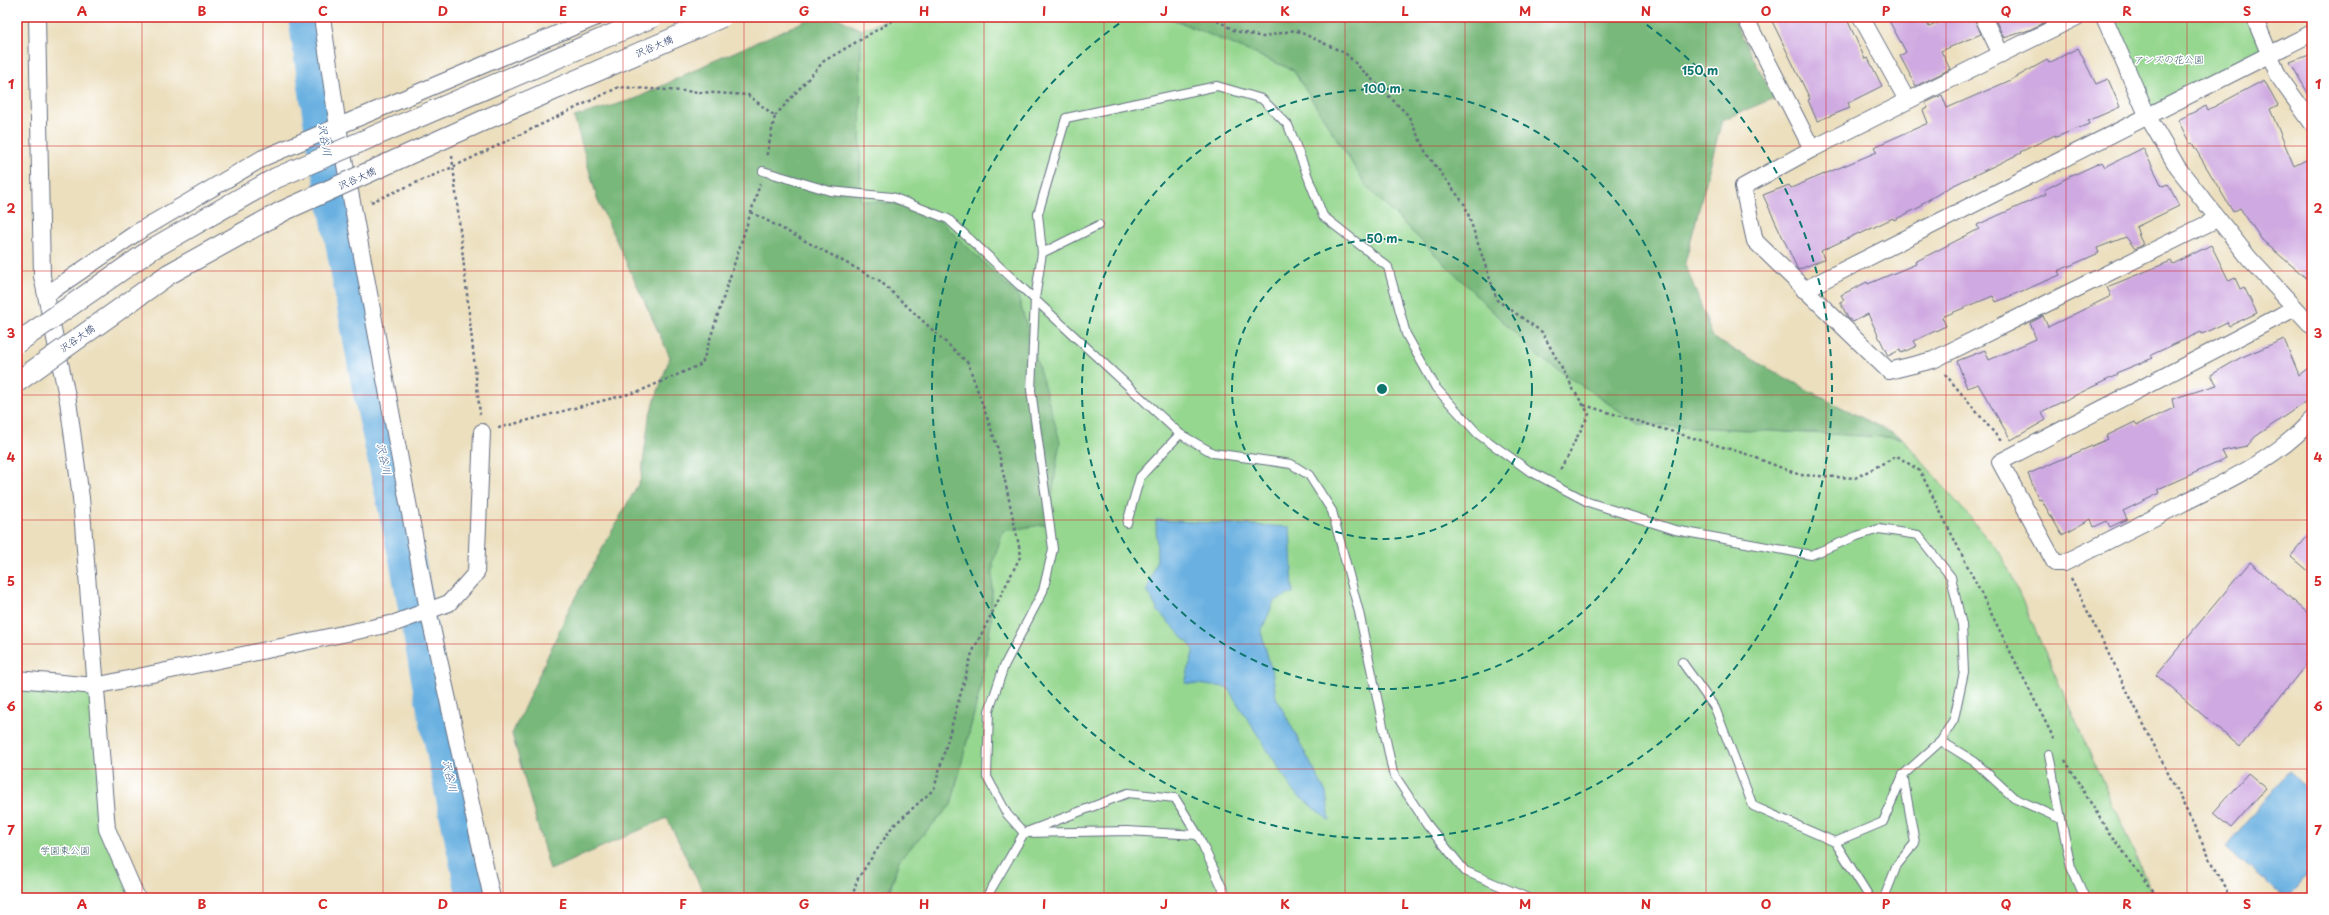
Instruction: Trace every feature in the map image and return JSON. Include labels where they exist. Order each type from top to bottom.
[{"type":"street","points":[[37,17],[42,276],[68,401],[80,490],[107,829],[137,898]]},
{"type":"street","points":[[322,17],[338,127],[428,610],[492,898]]},
{"type":"street","points":[[46,295],[136,233],[263,158],[597,17]]},
{"type":"street","points":[[17,343],[152,249],[276,178],[653,17]]},
{"type":"street","name":"沢谷大橋","points":[[17,382],[169,274],[283,211],[722,17]]},
{"type":"street","points":[[1745,17],[1812,149]]},
{"type":"street","points":[[1861,17],[1906,100]]},
{"type":"street","points":[[1983,17],[2001,54]]},
{"type":"street","points":[[2077,17],[1906,100],[1743,187],[1756,241],[1804,290],[1889,371],[1933,360],[2217,219]]},
{"type":"street","points":[[2104,17],[2148,117],[2178,168],[2249,258],[2312,326]]},
{"type":"street","points":[[2254,17],[2279,77],[2312,124]]},
{"type":"street","points":[[1804,290],[2312,33]]},
{"type":"street","points":[[2295,308],[2135,393],[2012,454],[2000,462],[2055,563],[2064,563],[2225,482],[2270,456],[2299,434],[2312,419]]},
{"type":"street","points":[[17,678],[95,686],[395,623],[449,603],[476,573],[482,432]]},
{"type":"lane","points":[[1198,835],[1128,831],[1024,833],[1007,814],[987,777],[989,712],[1004,666],[1043,591],[1053,549],[1030,390],[1034,299],[1042,253],[1038,214],[1066,118],[1217,86],[1262,99],[1288,125],[1323,216],[1388,267],[1406,334],[1436,388],[1478,434],[1528,470],[1588,502],[1675,530],[1811,555],[1857,536],[1879,529],[1918,535],[1951,577],[1962,625],[1964,672],[1954,719],[1941,741],[1903,775],[1883,822],[1835,842]]},
{"type":"lane","points":[[763,171],[830,191],[892,197],[948,219],[1180,434],[1213,453],[1290,464],[1309,475],[1332,511],[1359,612],[1394,773],[1427,824],[1465,871],[1528,898]]},
{"type":"lane","points":[[1042,253],[1099,225]]},
{"type":"lane","points":[[1127,522],[1140,477],[1180,434]]},
{"type":"lane","points":[[1682,662],[1715,708],[1753,806],[1835,842],[1870,898]]},
{"type":"lane","points":[[1941,741],[1975,762],[2014,798],[2061,819]]},
{"type":"lane","points":[[2049,754],[2071,867],[2084,898]]},
{"type":"lane","points":[[1884,898],[1897,865],[1914,843],[1903,775]]},
{"type":"lane","points":[[986,898],[1024,833],[1128,793],[1174,798],[1198,835],[1227,898]]},
{"type":"path","points":[[450,136],[482,432],[640,391],[702,364],[751,212],[763,171],[775,116],[824,61],[899,17]]},
{"type":"path","points":[[1212,17],[1235,31],[1263,37],[1295,30],[1345,53],[1408,115],[1426,153],[1465,205],[1497,300],[1542,332],[1589,414],[1553,483]]},
{"type":"path","points":[[354,209],[453,167],[619,87],[748,94],[775,116]]},
{"type":"path","points":[[751,212],[880,281],[968,362],[998,449],[1021,555],[972,653],[934,789],[892,827],[857,880],[852,898]]},
{"type":"path","points":[[1933,360],[2012,454]]},
{"type":"path","points":[[1584,406],[1746,454],[1800,475],[1855,478],[1897,456],[1920,471],[2057,746]]},
{"type":"path","points":[[2064,563],[2230,898]]},
{"type":"path","points":[[2065,759],[2107,830],[2158,898]]},
{"type":"green space","points":[[814,17],[836,17],[861,30],[860,200],[927,208],[1018,296],[1060,441],[1048,524],[1003,531],[993,562],[991,622],[980,689],[951,805],[899,860],[887,898],[706,898],[667,818],[550,870],[512,734],[571,605],[641,479],[649,417],[670,357],[598,201],[574,117],[635,99],[707,64]]},
{"type":"green space","points":[[894,17],[1168,17],[1293,70],[1368,188],[1539,357],[1639,424],[1902,438],[2002,555],[2154,898],[888,898],[899,860],[951,805],[980,689],[991,622],[993,562],[1003,531],[860,200],[861,30]]},
{"type":"green space","points":[[1168,17],[1732,17],[1774,98],[1722,120],[1685,263],[1713,338],[1817,395],[1902,438],[1639,424],[1539,357],[1368,188],[1293,70]]},
{"type":"green space","name":"アンズの花公園","points":[[2104,17],[2254,17],[2270,55],[2148,117]]},
{"type":"green space","name":"学園東公園","points":[[17,679],[95,686],[107,829],[137,898],[17,898]]},
{"type":"water","points":[[1156,520],[1290,527],[1293,593],[1274,601],[1261,632],[1273,676],[1276,697],[1326,793],[1330,821],[1295,793],[1227,687],[1185,683],[1194,649],[1158,611],[1147,590],[1157,559]]},
{"type":"water","points":[[2289,772],[2312,792],[2312,870],[2287,898],[2285,898],[2225,847]]},
{"type":"building","points":[[1770,17],[1846,17],[1865,59],[1868,58],[1882,86],[1848,103],[1850,108],[1817,121],[1808,100],[1810,99]]},
{"type":"building","points":[[1887,17],[1924,17],[1929,27],[1952,17],[1974,17],[1981,34],[1941,51],[1950,69],[1916,86],[1900,56],[1906,52]]},
{"type":"building","points":[[1994,17],[2055,17],[2029,30],[2004,38]]},
{"type":"building","points":[[2078,48],[2096,84],[2108,79],[2120,107],[2088,121],[2089,124],[2056,137],[2055,135],[1952,186],[1921,204],[1922,206],[1894,220],[1893,218],[1821,251],[1824,259],[1798,270],[1763,195],[1789,185],[1791,188],[1877,152],[1874,147],[1928,123],[1923,110],[1928,108],[1925,103],[1942,95],[1947,108],[2011,80],[2047,60],[2049,63]]},
{"type":"building","points":[[2312,54],[2312,100],[2290,62]]},
{"type":"building","points":[[2264,80],[2278,105],[2270,109],[2294,166],[2312,157],[2312,283],[2262,240],[2240,208],[2233,212],[2192,143],[2190,144],[2178,120],[2206,106],[2208,110]]},
{"type":"building","points":[[2143,148],[2162,186],[2168,184],[2179,206],[2136,227],[2143,245],[2135,249],[2126,237],[2097,248],[2099,253],[2058,271],[2060,275],[1996,302],[1993,296],[1942,317],[1946,326],[1914,341],[1917,346],[1901,353],[1900,350],[1888,356],[1868,314],[1853,322],[1848,318],[1840,302],[1844,300],[1841,295],[1867,282],[1868,284],[1916,264],[1915,262],[1979,229],[1977,225],[2046,194],[2044,190],[2071,176],[2102,162],[2105,167]]},
{"type":"building","points":[[2211,245],[2229,281],[2235,278],[2240,289],[2244,287],[2257,313],[2229,326],[2227,322],[2202,334],[2201,332],[2151,355],[2153,358],[2116,373],[2117,375],[2041,412],[2046,420],[2011,440],[1978,384],[1967,388],[1957,361],[1985,350],[1989,360],[2036,339],[2030,323],[2043,316],[2048,327],[2111,296],[2107,287],[2171,261],[2173,264]]},
{"type":"building","points":[[2284,339],[2299,375],[2312,365],[2312,397],[2255,437],[2247,446],[2222,451],[2226,459],[2158,489],[2160,493],[2123,511],[2127,519],[2110,527],[2107,521],[2094,527],[2091,519],[2062,535],[2041,499],[2039,500],[2028,474],[2108,439],[2106,436],[2135,422],[2137,425],[2174,408],[2172,399],[2217,385],[2211,375],[2240,358]]},
{"type":"building","points":[[2312,531],[2312,574],[2291,556]]},
{"type":"building","points":[[2250,562],[2312,617],[2312,657],[2240,747],[2156,675]]},
{"type":"building","points":[[2248,773],[2266,788],[2231,828],[2213,813]]},
{"type":"waterway","name":"沢谷川","points":[[306,17],[323,133],[370,388],[407,559],[432,694],[475,898]]}]
